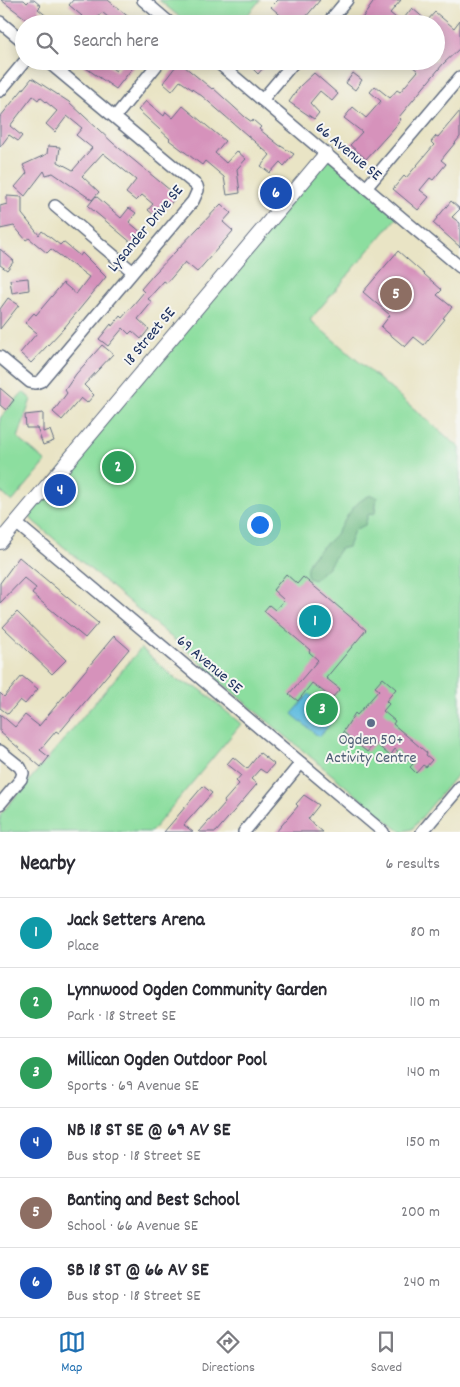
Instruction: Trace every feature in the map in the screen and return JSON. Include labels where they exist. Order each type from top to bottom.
[{"type":"street","points":[[143,0],[160,15]]},
{"type":"street","points":[[334,15],[347,0]]},
{"type":"street","points":[[0,22],[15,34]]},
{"type":"street","points":[[0,91],[18,70]]},
{"type":"street","name":"Lysander Drive SE","points":[[0,357],[30,382],[36,383],[41,381],[193,201],[198,190],[197,186],[58,70]]},
{"type":"street","points":[[115,117],[153,70]]},
{"type":"street","name":"66 Avenue SE","points":[[227,70],[460,267]]},
{"type":"street","points":[[262,100],[287,70]]},
{"type":"street","points":[[366,188],[460,77]]},
{"type":"street","name":"18 Street SE","points":[[0,542],[320,164],[326,154]]},
{"type":"street","points":[[55,206],[132,271]]},
{"type":"street","name":"69 Avenue SE","points":[[16,523],[382,832]]},
{"type":"street","points":[[0,751],[20,767],[23,773],[21,779],[0,804]]},
{"type":"street","points":[[244,832],[301,763]]},
{"type":"street","points":[[422,832],[458,793]]},
{"type":"green space","points":[[159,0],[260,0],[248,15],[177,15]]},
{"type":"green space","points":[[326,154],[399,215],[310,320],[460,448],[460,771],[412,829],[404,831],[397,829],[217,679],[197,659],[33,521],[26,511]]},
{"type":"green space","points":[[23,392],[31,399],[18,438],[46,462],[12,502],[0,491],[0,418]]},
{"type":"green space","points":[[371,495],[377,497],[375,513],[368,515],[365,525],[354,530],[348,547],[340,549],[329,566],[314,580],[308,578],[308,564],[312,558],[334,536],[355,505]]},
{"type":"green space","points":[[141,648],[178,681],[200,689],[241,724],[151,832],[0,832],[0,815]]},
{"type":"water","points":[[309,694],[336,717],[319,737],[292,714]]},
{"type":"building","points":[[1,0],[24,0],[27,3],[30,0],[34,0],[41,6],[38,9],[45,15],[21,15]]},
{"type":"building","points":[[73,0],[108,0],[126,15],[106,15],[102,12],[100,15],[81,15],[69,5]]},
{"type":"building","points":[[278,0],[320,0],[308,15],[280,15],[271,7]]},
{"type":"building","points":[[375,0],[401,0],[390,13],[392,15],[364,15]]},
{"type":"building","points":[[412,8],[420,15],[406,15]]},
{"type":"building","points":[[445,20],[454,28],[460,20],[460,48],[445,62]]},
{"type":"building","points":[[89,70],[131,70],[116,89]]},
{"type":"building","points":[[173,70],[189,70],[213,88],[245,117],[252,122],[253,120],[261,127],[259,129],[279,145],[294,154],[284,166],[280,162],[270,173],[261,166],[270,155],[202,96],[180,81],[172,91],[163,83]]},
{"type":"building","points":[[417,70],[438,70],[399,117],[401,119],[395,127],[366,159],[350,145],[362,132],[344,118],[353,107],[366,118],[381,101],[370,92],[375,86],[390,98],[397,90],[400,92],[418,71]]},
{"type":"building","points":[[314,73],[338,94],[332,101],[320,91],[310,103],[319,113],[314,119],[289,102],[300,86]]},
{"type":"building","points":[[353,73],[362,80],[355,90],[346,83]]},
{"type":"building","points":[[32,78],[69,102],[113,143],[171,191],[176,197],[167,208],[166,206],[156,217],[148,210],[153,204],[142,195],[136,201],[126,193],[136,180],[103,153],[82,176],[99,192],[92,200],[53,173],[46,175],[44,171],[25,196],[15,187],[27,173],[23,165],[47,154],[48,146],[60,147],[58,162],[73,170],[92,148],[76,135],[82,128],[67,116],[55,132],[46,124],[57,111],[40,97],[38,100],[33,96],[10,126],[22,136],[18,141],[9,135],[0,147],[0,117]]},
{"type":"building","points":[[146,101],[164,116],[166,112],[173,118],[183,106],[225,141],[215,153],[226,163],[237,151],[246,159],[237,169],[240,193],[227,195],[224,177],[205,161],[202,165],[169,140],[138,110]]},
{"type":"building","points":[[460,111],[460,137],[441,160],[446,164],[433,180],[430,178],[420,190],[429,197],[418,210],[393,189],[404,176],[406,178],[434,145],[431,142],[436,136],[438,137]]},
{"type":"building","points":[[7,196],[22,197],[22,214],[39,235],[42,231],[60,245],[63,242],[80,256],[82,253],[106,277],[64,328],[31,363],[20,353],[37,333],[25,323],[34,313],[36,315],[63,283],[76,294],[89,277],[51,249],[47,253],[29,238],[26,240],[14,226],[0,229],[0,206],[7,204]]},
{"type":"building","points":[[96,196],[121,218],[129,208],[136,213],[129,222],[142,233],[133,244],[88,206]]},
{"type":"building","points":[[451,201],[460,209],[452,217],[460,223],[460,247],[433,223]]},
{"type":"building","points":[[221,204],[231,213],[223,222],[233,231],[197,272],[185,262],[167,283],[164,281],[148,299],[152,302],[138,319],[149,329],[141,339],[132,331],[129,334],[123,328],[108,346],[99,339],[111,324],[112,326],[120,316],[122,318],[144,292],[141,289],[153,275]]},
{"type":"building","points":[[0,249],[14,261],[7,270],[0,265]]},
{"type":"building","points":[[398,251],[442,290],[437,295],[452,307],[424,345],[414,337],[405,347],[381,327],[390,315],[363,292]]},
{"type":"building","points":[[28,278],[29,290],[12,293],[10,280]]},
{"type":"building","points":[[8,298],[19,305],[0,329],[0,309]]},
{"type":"building","points":[[102,345],[113,354],[84,385],[94,395],[87,403],[81,398],[62,420],[53,412],[67,393],[65,390],[76,374]]},
{"type":"building","points":[[0,388],[14,400],[6,410],[0,405]]},
{"type":"building","points":[[43,413],[43,432],[50,430],[54,441],[43,445],[37,428],[26,428],[25,415]]},
{"type":"building","points":[[19,557],[98,623],[85,638],[32,594],[36,588],[24,578],[0,603],[0,583]]},
{"type":"building","points":[[286,574],[297,584],[303,577],[366,630],[326,678],[340,689],[332,698],[312,683],[298,701],[289,694],[318,660],[309,652],[310,650],[264,611],[269,605],[275,610],[284,600],[273,590]]},
{"type":"building","points":[[17,612],[66,660],[52,674],[3,627]]},
{"type":"building","points":[[114,636],[129,649],[59,733],[56,731],[40,750],[49,757],[41,767],[0,732],[0,714],[15,727],[25,715],[39,726]]},
{"type":"building","points":[[22,676],[38,689],[25,704],[20,700],[8,714],[0,708],[0,693],[4,697]]},
{"type":"building","points":[[383,678],[396,689],[386,701],[389,704],[383,711],[395,721],[393,724],[427,753],[426,755],[432,760],[426,767],[423,765],[416,773],[410,767],[413,764],[395,749],[390,756],[375,743],[367,752],[343,732],[355,713],[357,715],[379,690],[375,687]]},
{"type":"building","points":[[260,753],[274,764],[266,773],[260,769],[251,779],[257,784],[216,832],[199,832],[239,784],[236,781],[241,775],[227,764],[233,757],[247,769]]},
{"type":"building","points":[[203,786],[212,793],[184,825],[193,832],[164,832]]},
{"type":"building","points":[[304,795],[319,805],[308,819],[323,832],[276,832],[298,806],[296,804]]},
{"type":"place","name":"SB 18 ST @ 66 AV SE","points":[[276,193]]},
{"type":"place","name":"Banting and Best School","points":[[396,294]]},
{"type":"place","name":"Lynnwood Ogden Community Garden","points":[[118,467]]},
{"type":"place","name":"NB 18 ST SE @ 69 AV SE","points":[[60,490]]},
{"type":"place","name":"Jack Setters Arena","points":[[315,621]]},
{"type":"place","name":"Millican Ogden Outdoor Pool","points":[[322,709]]},
{"type":"place","name":"Ogden 50+ Activity Centre","points":[[371,723]]}]
